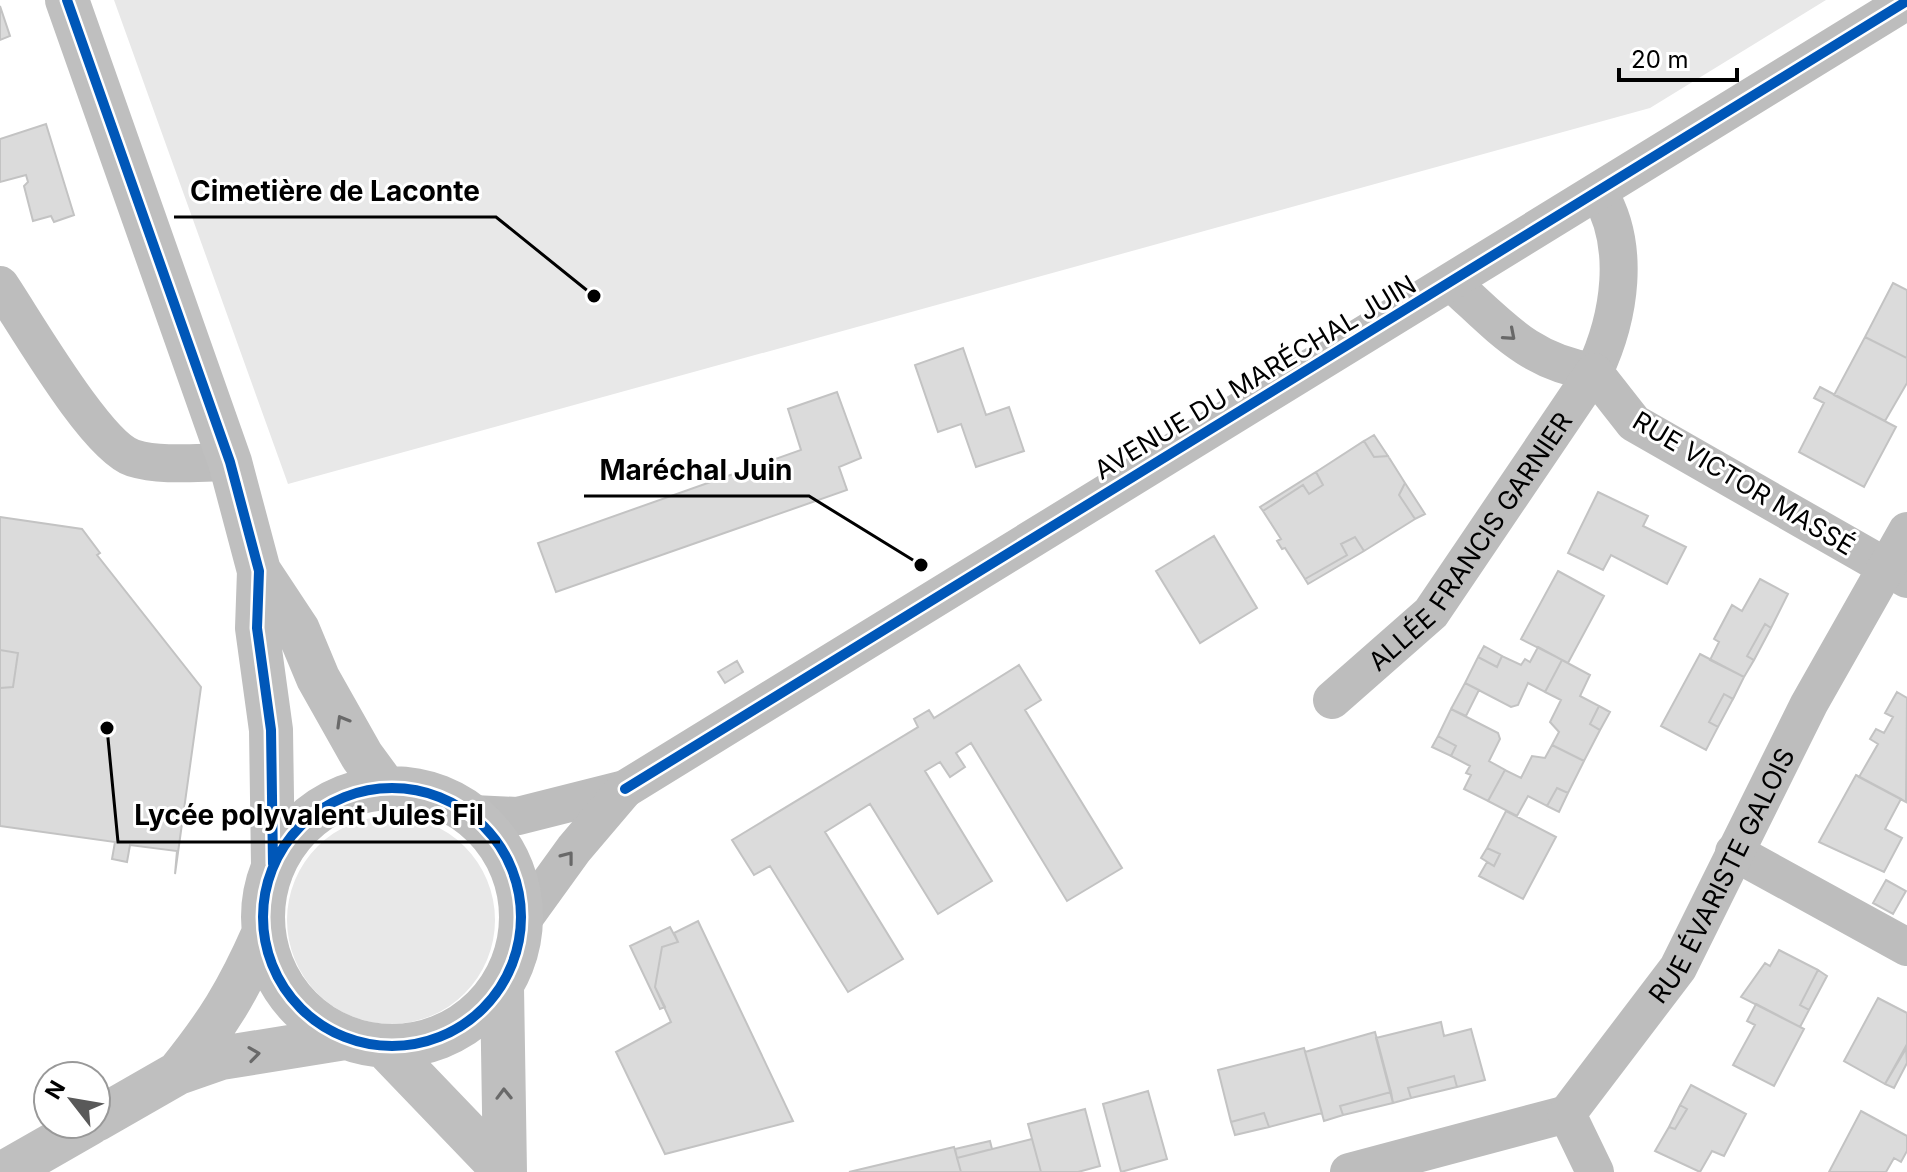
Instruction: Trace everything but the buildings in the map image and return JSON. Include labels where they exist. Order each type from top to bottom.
[{"type":"street","points":[[67,0],[230,462],[259,571],[257,628],[271,730],[273,864],[263,898],[263,934],[277,978],[306,1014],[365,1042],[505,1172]]},
{"type":"street","name":"AVENUE DU MARÉCHAL JUIN","points":[[473,814],[518,816],[625,789],[1907,1]]},
{"type":"street","points":[[1452,283],[1529,351],[1562,367],[1594,372],[1607,344],[1621,253],[1613,217],[1599,193]]},
{"type":"street","points":[[0,285],[104,440],[130,458],[230,462]]},
{"type":"street","name":"RUE VICTOR MASSÉ","points":[[1594,372],[1634,423],[1897,573]]},
{"type":"street","name":"ALLÉE FRANCIS GARNIER","points":[[1332,700],[1431,613],[1594,372]]},
{"type":"street","name":"RUE ÉVARISTE GALOIS","points":[[1567,1114],[1678,968],[1809,704],[1897,573],[1907,531]]},
{"type":"street","points":[[259,571],[298,630],[318,678],[362,756],[384,786]]},
{"type":"street","points":[[112,1111],[178,1073],[221,1058],[365,1042],[430,1041],[471,1020],[502,987],[516,955],[522,921],[511,861],[473,814],[432,792],[384,786],[338,797],[300,825],[273,864]]},
{"type":"street","name":"AVENUE DU MARÉCHAL JUIN","points":[[522,921],[565,860],[625,789]]},
{"type":"street","points":[[1734,852],[1907,947]]},
{"type":"street","points":[[178,1073],[220,1022],[238,991],[263,934]]},
{"type":"street","points":[[502,987],[505,1172]]},
{"type":"street","points":[[1349,1172],[1567,1114],[1595,1172]]},
{"type":"street","points":[[5,1172],[61,1140]]},
{"type":"shaded area","points":[[114,0],[1826,0],[1650,108],[288,484]]},
{"type":"shaded area","points":[[391,816],[431,824],[464,847],[487,880],[495,920],[487,960],[464,993],[431,1016],[391,1024],[351,1016],[318,993],[295,960],[287,920],[295,880],[318,847],[351,824]]},
{"type":"cycle path","points":[[67,0],[230,462],[259,571],[257,628],[271,730],[273,864]]},
{"type":"cycle path","points":[[625,789],[1907,1]]},
{"type":"cycle path","points":[[392,788],[417,790],[453,803],[474,817],[492,835],[511,868],[519,892],[521,917],[519,942],[506,978],[492,999],[474,1017],[441,1036],[417,1044],[392,1046],[367,1044],[331,1031],[310,1017],[292,999],[273,966],[265,942],[263,917],[265,892],[278,856],[292,835],[310,817],[343,798],[367,790],[392,788]]},
{"type":"place","name":"Cimetière de Laconte","points":[[594,296]]},
{"type":"place","name":"Maréchal Juin","points":[[921,565]]},
{"type":"place","name":"Lycée polyvalent Jules Fil","points":[[107,728]]}]
